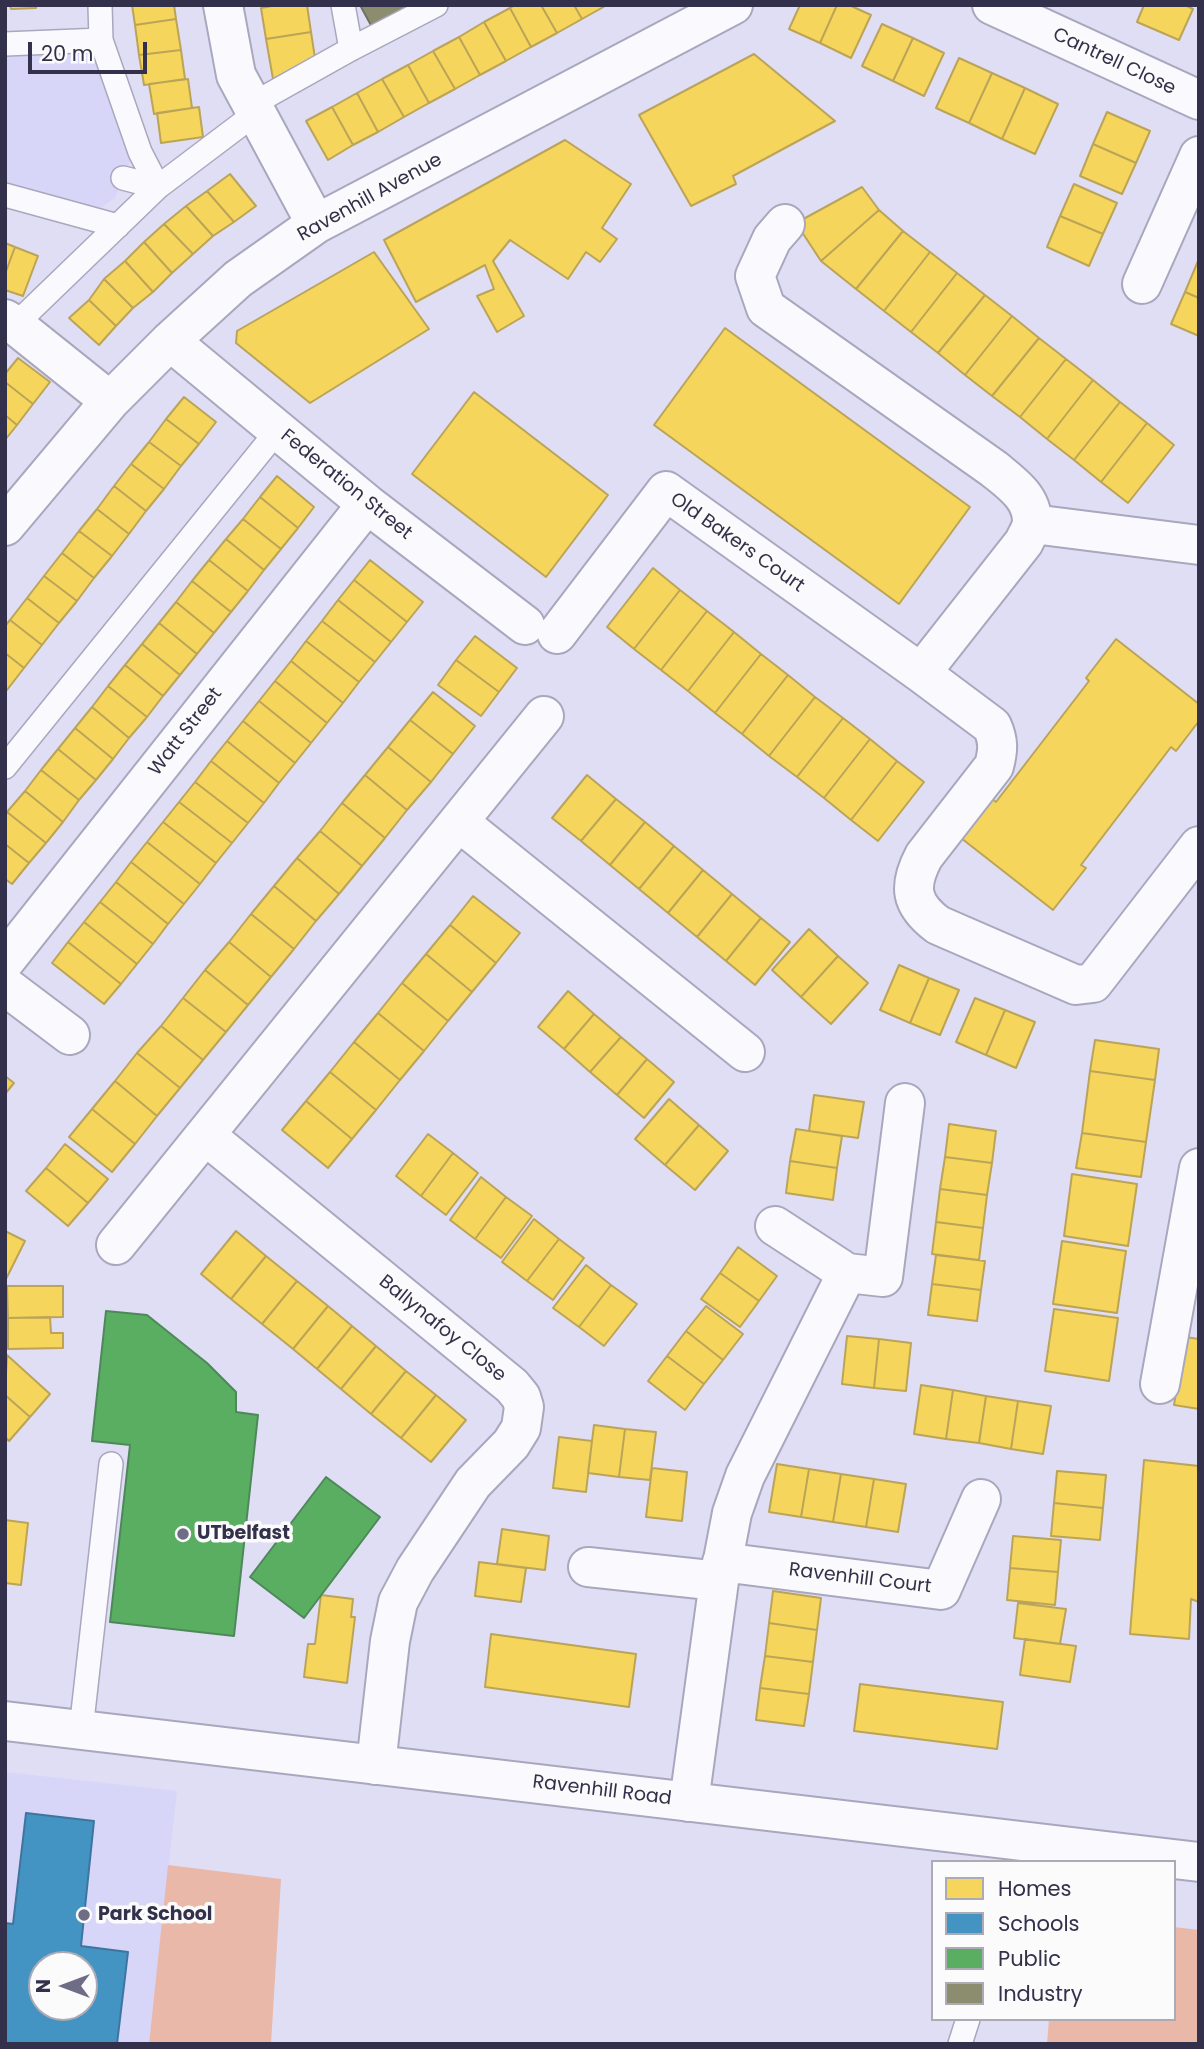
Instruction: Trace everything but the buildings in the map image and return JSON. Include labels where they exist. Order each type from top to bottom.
[{"type":"street","points":[[223,5],[236,75],[316,224]]},
{"type":"street","name":"Ravenhill Avenue","points":[[5,526],[110,401],[238,279],[316,224],[733,5]]},
{"type":"street","name":"Cantrell Close","points":[[992,5],[1199,100]]},
{"type":"street","points":[[1142,284],[1199,156]]},
{"type":"street","points":[[785,224],[772,239],[755,276],[766,308],[994,469],[1020,490],[1029,506],[1033,524],[1024,542],[921,673]]},
{"type":"street","points":[[10,322],[110,401]]},
{"type":"street","name":"Federation Street","points":[[170,341],[367,504],[541,630]]},
{"type":"street","name":"Old Bakers Court","points":[[541,630],[666,491],[992,726],[998,738],[998,753],[994,766],[924,856],[916,871],[913,889],[917,904],[925,915],[938,925],[1076,985],[1093,983],[1199,846]]},
{"type":"street","name":"Watt Street","points":[[5,961],[367,504]]},
{"type":"street","points":[[1033,524],[1199,545]]},
{"type":"street","points":[[116,1245],[544,716]]},
{"type":"street","points":[[459,821],[746,1052]]},
{"type":"street","points":[[5,986],[70,1035]]},
{"type":"street","points":[[775,1226],[847,1273],[883,1278],[905,1103]]},
{"type":"street","name":"Ballynafoy Close","points":[[205,1135],[501,1377],[521,1397],[524,1408],[521,1428],[511,1444],[474,1483],[415,1570],[398,1602],[390,1641],[376,1765]]},
{"type":"street","points":[[1160,1384],[1190,1267],[1199,1168]]},
{"type":"street","points":[[689,1802],[721,1572],[732,1513],[746,1476],[847,1273]]},
{"type":"street","name":"Ravenhill Court","points":[[588,1567],[721,1572],[941,1590],[981,1499]]},
{"type":"street","name":"Ravenhill Road","points":[[5,1721],[689,1802],[1000,1850],[1166,1860]]},
{"type":"street","name":"Ravenhill Road","points":[[1176,1861],[1199,1862]]},
{"type":"lane","points":[[100,5],[101,40],[140,152],[158,187]]},
{"type":"lane","points":[[343,5],[351,49]]},
{"type":"lane","points":[[10,322],[158,187],[253,109],[351,49],[436,5]]},
{"type":"lane","points":[[5,44],[101,40]]},
{"type":"lane","points":[[123,178],[158,187]]},
{"type":"lane","points":[[5,195],[118,226]]},
{"type":"lane","points":[[5,768],[278,430]]},
{"type":"lane","points":[[81,1730],[111,1464]]},
{"type":"lane","points":[[960,2044],[967,2021]]},
{"type":"shaded area","points":[[93,49],[131,159],[115,198],[97,210],[5,185],[5,54]]},
{"type":"shaded area","name":"Park School","points":[[5,1772],[177,1791],[149,2044],[5,2044]]},
{"type":"shaded area","points":[[168,1865],[281,1879],[271,2044],[149,2044]]},
{"type":"shaded area","points":[[1176,1927],[1199,1930],[1199,2044],[1047,2044],[1049,2021],[1176,2021]]},
{"type":"place","name":"UTbelfast","points":[[183,1534]]},
{"type":"place","name":"Park School","points":[[84,1915]]}]
